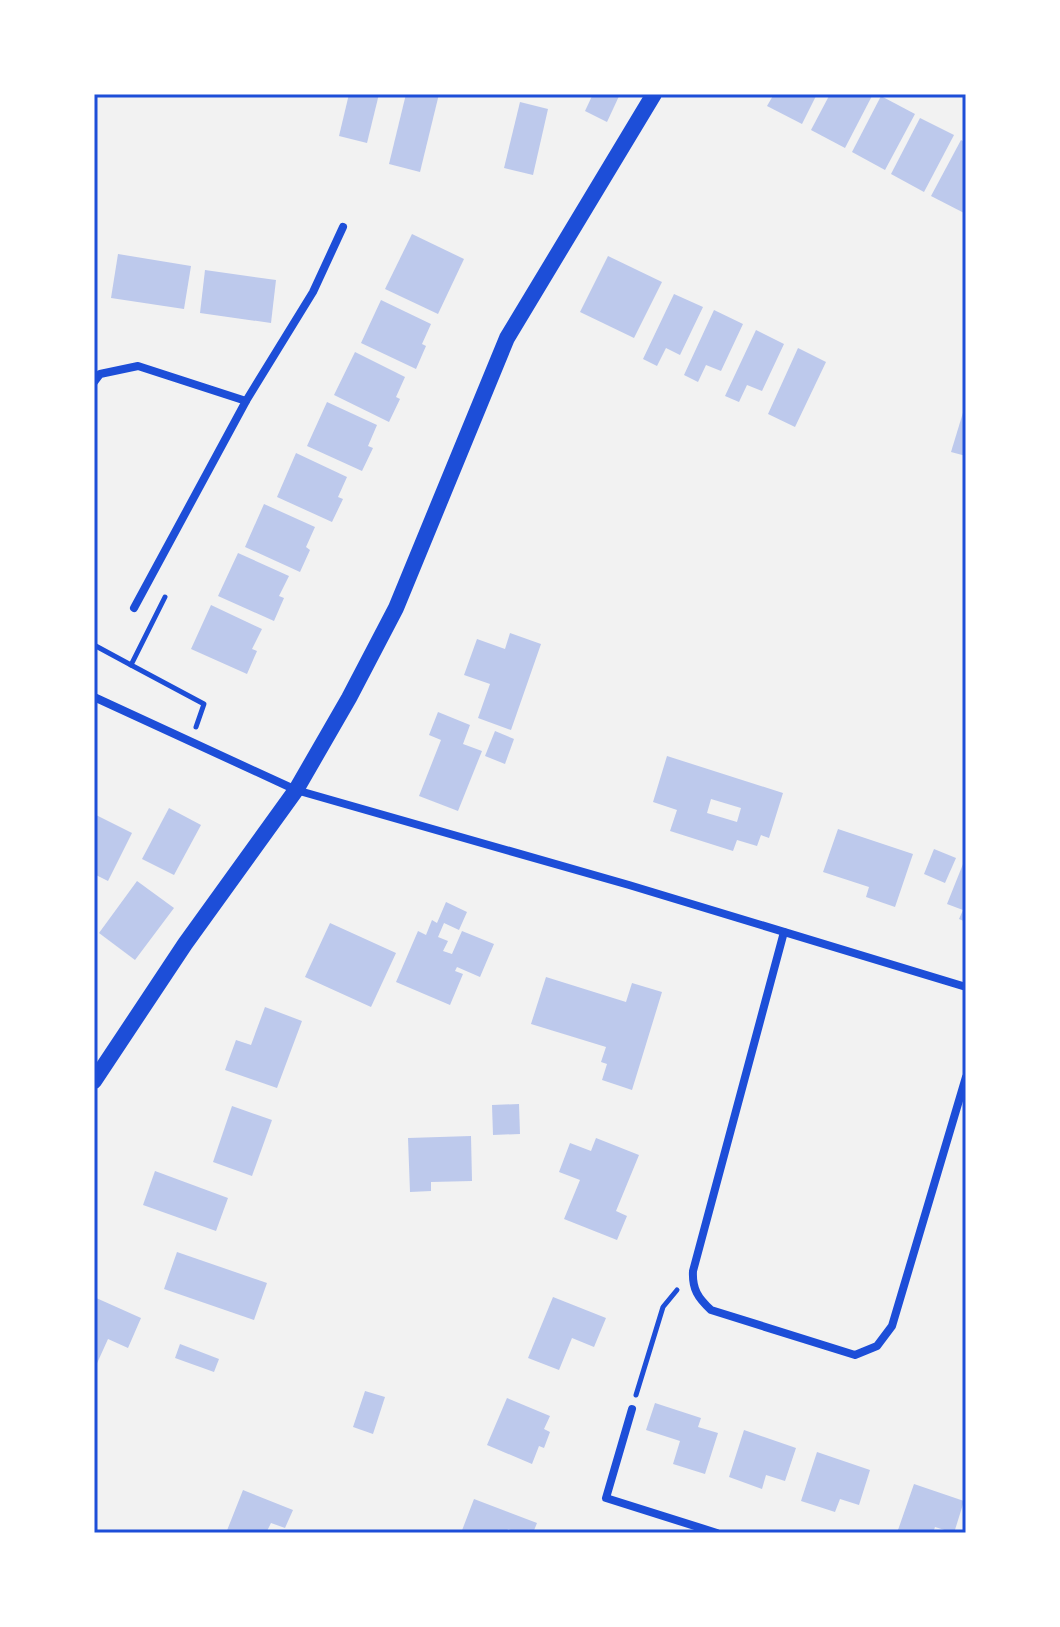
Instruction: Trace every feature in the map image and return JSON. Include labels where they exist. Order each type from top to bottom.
[{"type":"main road","points":[[94,1081],[185,944],[296,790],[396,608],[507,338],[654,94]]},
{"type":"street","points":[[134,608],[246,401],[313,292],[343,227]]},
{"type":"street","points":[[94,382],[100,374],[138,366],[246,401]]},
{"type":"street","points":[[94,697],[296,790],[966,987]]},
{"type":"street","points":[[784,932],[693,1271],[692,1285],[699,1299],[711,1310],[855,1355],[877,1346],[892,1326],[966,1077]]},
{"type":"street","points":[[632,1409],[606,1498],[717,1533]]},
{"type":"path","points":[[131,665],[165,597]]},
{"type":"path","points":[[94,645],[204,704],[191,742]]},
{"type":"path","points":[[632,1409],[663,1307],[693,1271]]},
{"type":"building","points":[[349,94],[379,94],[367,143],[339,136]]},
{"type":"building","points":[[406,94],[439,94],[420,172],[389,164]]},
{"type":"building","points":[[593,94],[620,94],[607,122],[585,111]]},
{"type":"building","points":[[774,94],[817,94],[802,124],[767,106]]},
{"type":"building","points":[[830,94],[873,94],[845,148],[811,130]]},
{"type":"building","points":[[881,96],[915,114],[885,170],[852,152]]},
{"type":"building","points":[[520,102],[548,109],[533,175],[504,168]]},
{"type":"building","points":[[920,118],[954,135],[924,192],[891,174]]},
{"type":"building","points":[[961,140],[966,143],[966,214],[931,196]]},
{"type":"building","points":[[412,234],[464,259],[438,314],[385,289]]},
{"type":"building","points":[[118,254],[191,266],[184,309],[111,298]]},
{"type":"building","points":[[608,256],[662,282],[634,338],[580,312]]},
{"type":"building","points":[[205,270],[276,280],[271,323],[200,313]]},
{"type":"building","points":[[674,294],[703,307],[680,355],[666,348],[657,366],[643,359]]},
{"type":"building","points":[[381,300],[431,324],[416,369],[361,343]]},
{"type":"building","points":[[714,310],[743,324],[721,371],[706,365],[698,382],[684,375]]},
{"type":"building","points":[[756,330],[784,344],[762,391],[747,385],[739,402],[725,396]]},
{"type":"building","points":[[798,348],[826,362],[795,427],[768,414]]},
{"type":"building","points":[[355,352],[405,377],[396,397],[400,399],[389,422],[334,395]]},
{"type":"building","points":[[327,402],[377,425],[368,446],[373,448],[362,471],[307,446]]},
{"type":"building","points":[[966,407],[966,456],[951,452]]},
{"type":"building","points":[[296,453],[347,477],[338,497],[343,499],[332,522],[277,497]]},
{"type":"building","points":[[264,504],[315,527],[306,547],[310,550],[300,572],[245,547]]},
{"type":"building","points":[[238,553],[289,576],[279,596],[284,598],[274,621],[218,596]]},
{"type":"building","points":[[211,605],[262,629],[252,649],[257,651],[247,674],[191,649]]},
{"type":"building","points":[[510,633],[541,644],[511,730],[478,718],[490,684],[464,675],[477,639],[505,649]]},
{"type":"building","points":[[438,712],[470,725],[463,744],[482,751],[458,811],[419,796],[441,740],[429,735]]},
{"type":"building","points":[[495,731],[514,739],[505,764],[485,756]]},
{"type":"building","points":[[667,756],[783,793],[769,838],[761,835],[757,846],[737,840],[733,851],[670,831],[677,810],[653,802]],"holes":[[[711,799],[741,808],[737,822],[707,813]]]},
{"type":"building","points":[[169,808],[201,825],[174,875],[142,859]]},
{"type":"building","points":[[94,814],[132,833],[108,881],[94,874]]},
{"type":"building","points":[[838,829],[913,854],[895,907],[866,897],[869,887],[823,872]]},
{"type":"building","points":[[934,849],[956,858],[945,883],[924,874]]},
{"type":"building","points":[[963,864],[966,865],[966,922],[959,919],[963,910],[947,904]]},
{"type":"building","points":[[137,881],[174,908],[135,960],[99,933]]},
{"type":"building","points":[[446,902],[467,912],[459,930],[444,923],[438,937],[448,941],[443,951],[452,954],[462,931],[494,944],[480,977],[457,967],[455,971],[463,974],[450,1005],[396,982],[418,931],[426,935],[432,920],[437,923]]},
{"type":"building","points":[[330,923],[396,953],[371,1007],[305,977]]},
{"type":"building","points":[[546,977],[626,1002],[632,983],[662,992],[632,1090],[602,1080],[607,1064],[601,1062],[606,1047],[531,1024]]},
{"type":"building","points":[[265,1007],[302,1021],[277,1088],[225,1070],[236,1040],[251,1045]]},
{"type":"building","points":[[519,1104],[520,1134],[493,1135],[492,1105]]},
{"type":"building","points":[[232,1106],[272,1120],[252,1176],[213,1162]]},
{"type":"building","points":[[471,1136],[472,1181],[431,1182],[431,1191],[410,1192],[408,1138]]},
{"type":"building","points":[[596,1138],[639,1155],[616,1211],[627,1216],[617,1240],[564,1219],[580,1180],[559,1172],[570,1143],[591,1151]]},
{"type":"building","points":[[155,1171],[228,1198],[216,1231],[143,1205]]},
{"type":"building","points":[[177,1252],[267,1283],[254,1320],[164,1289]]},
{"type":"building","points":[[94,1297],[141,1318],[128,1348],[108,1339],[94,1370]]},
{"type":"building","points":[[553,1297],[606,1318],[594,1347],[572,1338],[559,1370],[528,1358]]},
{"type":"building","points":[[180,1344],[219,1359],[214,1372],[175,1358]]},
{"type":"building","points":[[365,1391],[385,1397],[373,1434],[353,1427]]},
{"type":"building","points":[[507,1398],[550,1416],[544,1429],[550,1432],[544,1448],[539,1446],[532,1464],[487,1445]]},
{"type":"building","points":[[655,1403],[701,1418],[698,1427],[718,1433],[705,1474],[673,1464],[680,1441],[646,1430]]},
{"type":"building","points":[[744,1430],[796,1448],[785,1481],[766,1475],[762,1489],[729,1477]]},
{"type":"building","points":[[817,1452],[870,1470],[859,1505],[840,1499],[835,1512],[801,1501]]},
{"type":"building","points":[[914,1484],[964,1501],[954,1533],[935,1527],[933,1533],[898,1530]]},
{"type":"building","points":[[243,1490],[293,1510],[285,1528],[271,1523],[266,1533],[226,1533]]},
{"type":"building","points":[[474,1499],[537,1523],[533,1533],[508,1529],[506,1533],[461,1533]]}]
